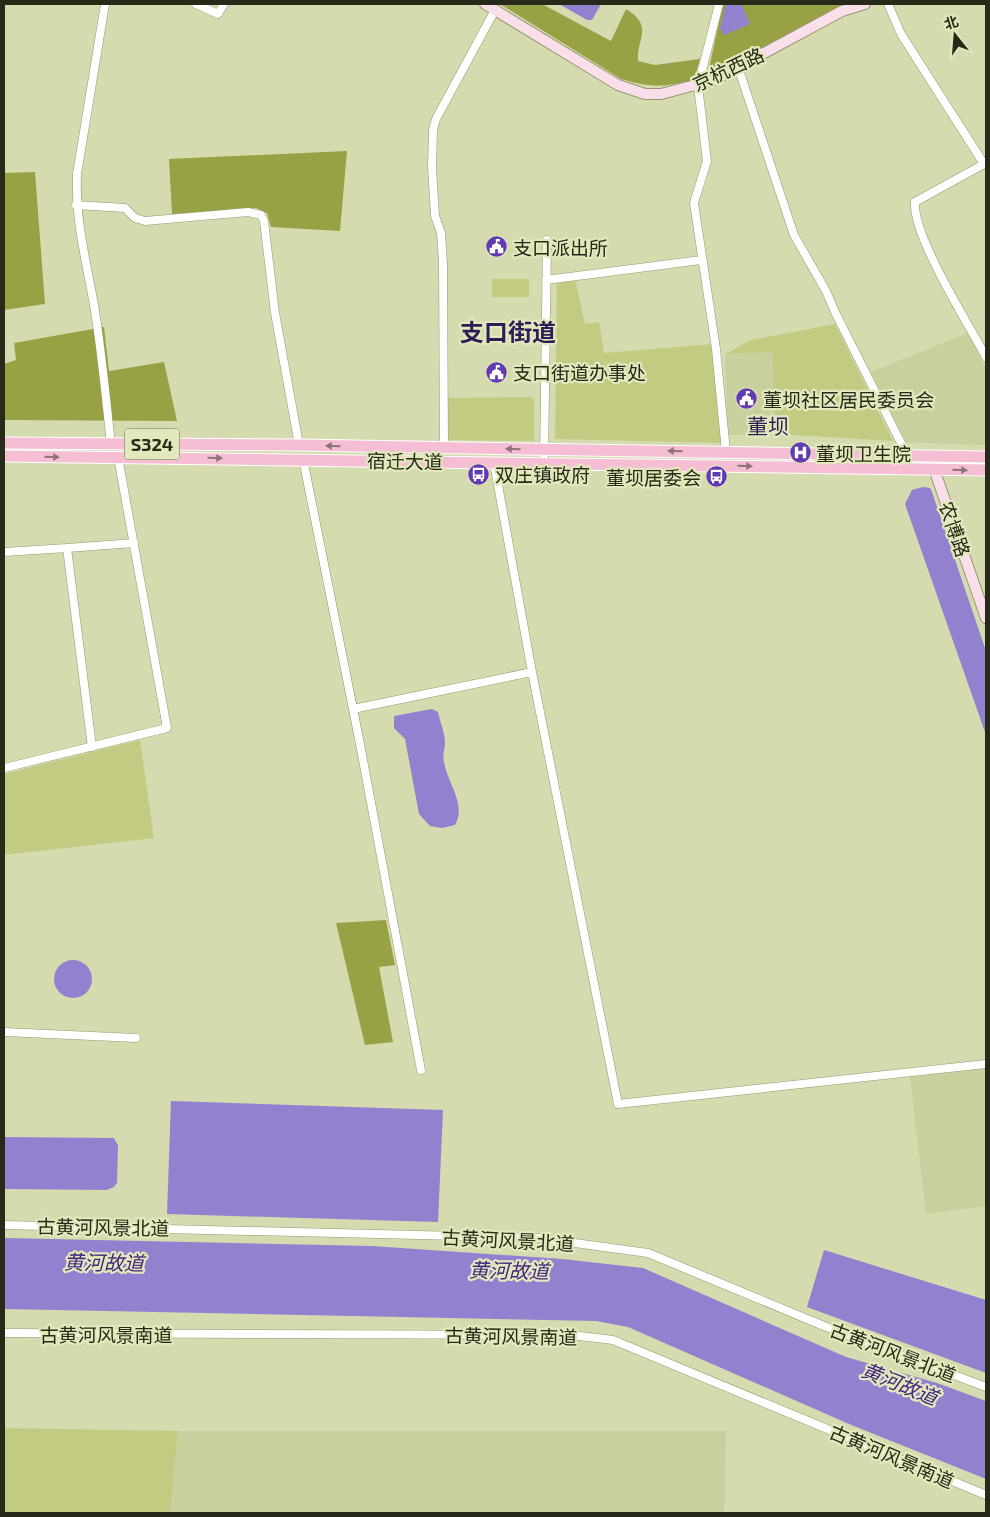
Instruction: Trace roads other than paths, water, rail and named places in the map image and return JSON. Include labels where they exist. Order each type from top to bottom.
[{"type":"main road","name":"京杭西路","points":[[485,4],[618,85],[645,94],[661,94],[698,86],[738,67],[842,11],[865,4]]},
{"type":"main road","name":"宿迁大道","points":[[4,443],[300,445],[986,456]]},
{"type":"main road","name":"宿迁大道","points":[[4,456],[986,470]]},
{"type":"main road","name":"农博路","points":[[934,469],[986,618]]},
{"type":"street","points":[[105,4],[77,174],[76,205],[95,313],[111,444]]},
{"type":"street","points":[[196,4],[218,14],[224,4]]},
{"type":"street","points":[[719,4],[698,86],[707,161],[694,202],[716,349],[726,452]]},
{"type":"street","points":[[888,4],[901,34],[984,164],[916,202],[914,212],[918,226],[941,273],[986,357]]},
{"type":"street","points":[[444,448],[442,233],[435,216],[432,159],[433,130],[436,118],[496,10]]},
{"type":"street","points":[[738,67],[794,235],[826,291],[907,455]]},
{"type":"street","points":[[76,205],[124,208],[135,218],[145,221],[248,212],[260,215],[264,221],[275,313],[300,445]]},
{"type":"street","points":[[544,463],[547,240]]},
{"type":"street","points":[[546,280],[702,260]]},
{"type":"street","points":[[4,768],[167,728],[118,458]]},
{"type":"street","points":[[303,460],[353,709],[421,1070]]},
{"type":"street","points":[[494,463],[532,672],[618,1104],[986,1064]]},
{"type":"street","points":[[4,552],[134,543]]},
{"type":"street","points":[[67,548],[92,747]]},
{"type":"street","points":[[353,709],[532,672]]},
{"type":"street","points":[[4,1032],[136,1038]]},
{"type":"street","name":"古黄河风景北道","points":[[4,1225],[538,1238],[648,1253],[824,1326],[986,1387]]},
{"type":"street","name":"古黄河风景南道","points":[[4,1333],[571,1335],[614,1340],[986,1495]]},
{"type":"water","points":[[559,4],[601,4],[592,20],[587,20]]},
{"type":"water","points":[[726,4],[741,4],[750,24],[724,35],[720,29]]},
{"type":"water","points":[[923,487],[930,488],[932,492],[986,651],[986,735],[905,504],[912,490]]},
{"type":"water","points":[[432,709],[438,712],[445,743],[443,760],[459,810],[455,825],[442,828],[430,826],[419,814],[405,739],[394,728],[394,716]]},
{"type":"water","points":[[73,960],[87,965],[92,979],[87,993],[73,998],[59,993],[54,979],[59,965]]},
{"type":"water","points":[[171,1101],[443,1110],[438,1222],[167,1214]]},
{"type":"water","points":[[4,1137],[114,1138],[118,1146],[117,1183],[114,1187],[107,1190],[4,1189]]},
{"type":"water","name":"黄河故道","points":[[4,1238],[372,1246],[562,1259],[643,1268],[846,1357],[937,1383],[986,1401],[986,1479],[849,1424],[628,1327],[596,1321],[4,1309]]},
{"type":"water","points":[[824,1250],[986,1300],[986,1373],[807,1307]]},
{"type":"place","name":"支口派出所","points":[[497,247]]},
{"type":"place","name":"支口街道办事处","points":[[497,372]]},
{"type":"place","name":"董坝社区居民委员会","points":[[747,399]]},
{"type":"place","name":"董坝卫生院","points":[[800,453]]},
{"type":"place","name":"双庄镇政府","points":[[479,474]]},
{"type":"place","name":"董坝居委会","points":[[717,477]]},
{"type":"district","name":"支口街道","points":[[508,331]]},
{"type":"district","name":"董坝","points":[[768,425]]}]
